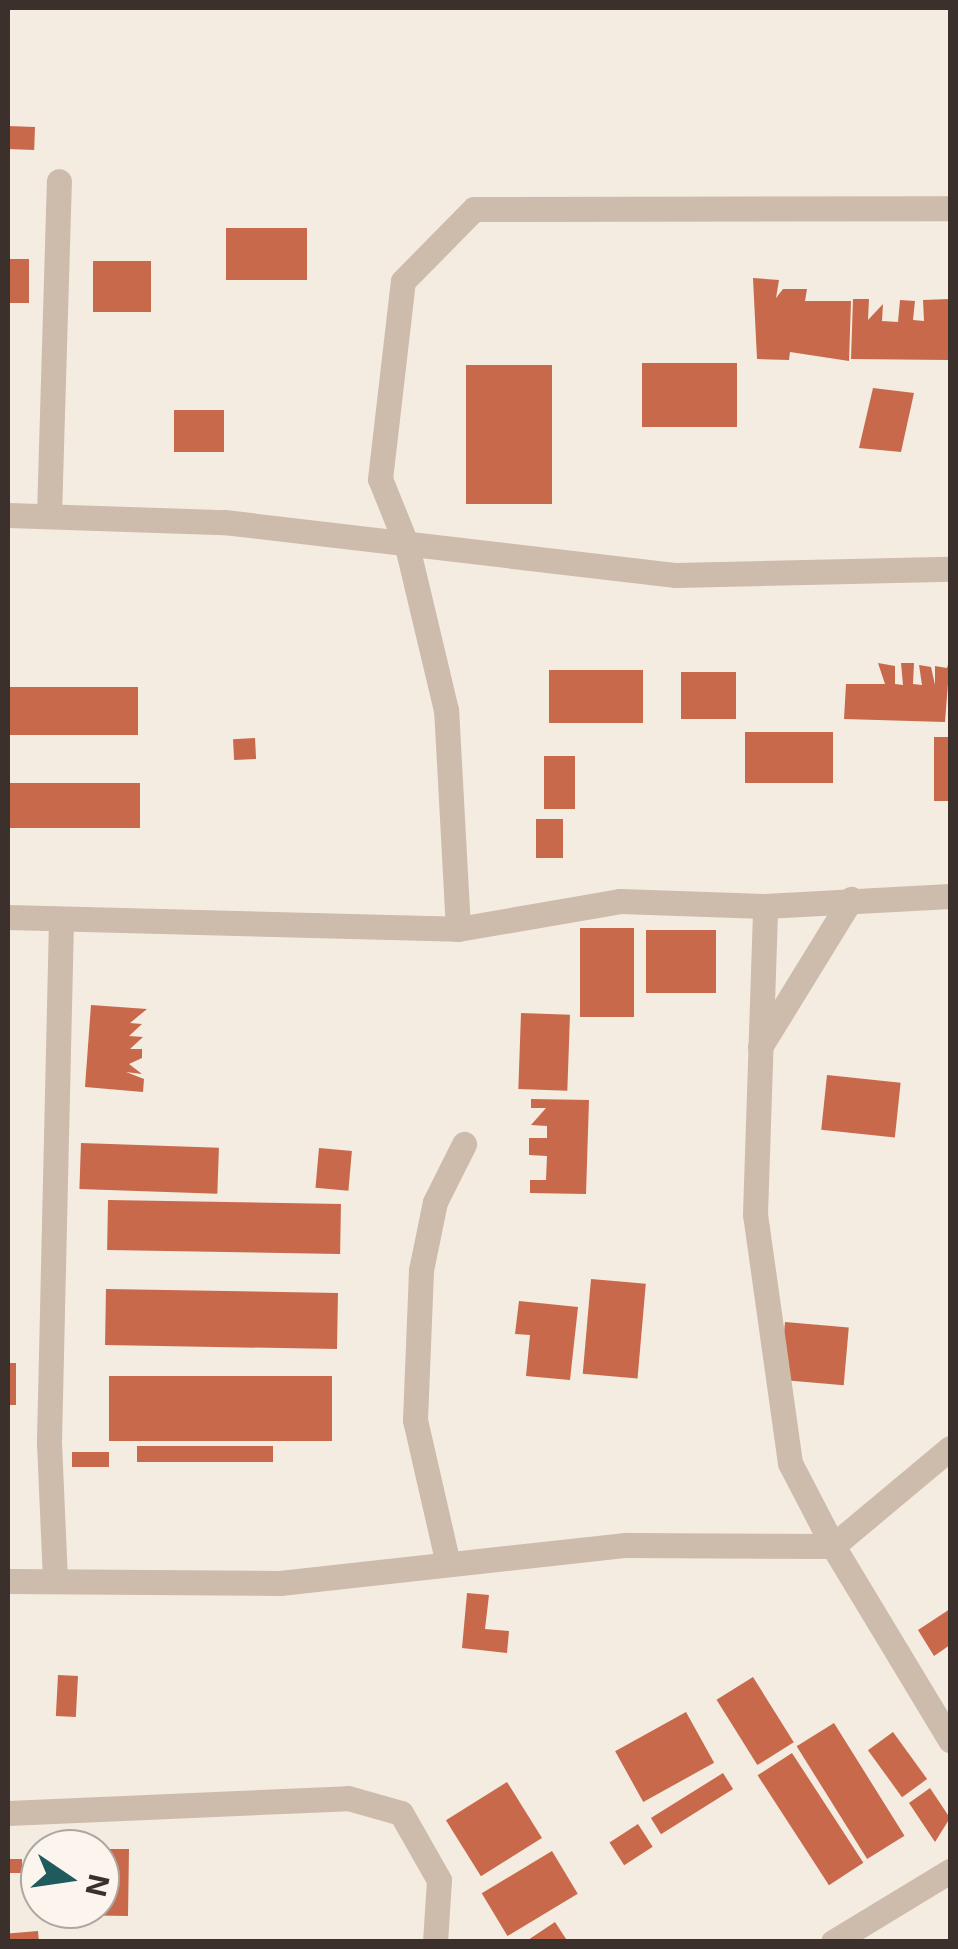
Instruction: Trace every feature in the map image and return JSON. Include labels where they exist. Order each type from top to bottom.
[{"type":"street","points":[[49,514],[59,181]]},
{"type":"street","points":[[458,929],[446,710],[407,546],[380,479],[402,281],[474,210],[950,208]]},
{"type":"street","points":[[8,516],[49,514],[224,522],[676,575],[950,569]]},
{"type":"street","points":[[8,918],[458,929],[620,901],[765,906],[950,896]]},
{"type":"street","points":[[760,1048],[852,899]]},
{"type":"street","points":[[765,906],[755,1214],[790,1462],[833,1546],[950,1740]]},
{"type":"street","points":[[55,1580],[49,1441],[61,921]]},
{"type":"street","points":[[448,1564],[415,1420],[421,1270],[434,1202],[464,1144]]},
{"type":"street","points":[[8,1580],[280,1583],[626,1545],[833,1546],[950,1448]]},
{"type":"street","points":[[8,1813],[348,1798],[402,1813],[439,1880],[435,1942]]},
{"type":"street","points":[[833,1942],[950,1871]]},
{"type":"building","points":[[8,126],[35,127],[34,150],[8,149]]},
{"type":"building","points":[[226,228],[307,228],[307,280],[226,280]]},
{"type":"building","points":[[8,259],[29,259],[29,303],[8,303]]},
{"type":"building","points":[[93,261],[151,261],[151,312],[93,312]]},
{"type":"building","points":[[753,278],[779,280],[776,298],[783,289],[807,289],[805,301],[851,301],[849,361],[790,352],[789,360],[757,359]]},
{"type":"building","points":[[853,299],[869,299],[868,320],[883,304],[882,321],[898,322],[900,300],[915,301],[913,320],[924,321],[923,300],[950,299],[948,360],[851,359]]},
{"type":"building","points":[[642,363],[737,363],[737,427],[642,427]]},
{"type":"building","points":[[466,365],[552,365],[552,504],[466,504]]},
{"type":"building","points":[[873,388],[914,393],[901,452],[859,448]]},
{"type":"building","points":[[174,410],[224,410],[224,452],[174,452]]},
{"type":"building","points":[[950,658],[945,722],[844,719],[846,684],[885,684],[878,663],[895,666],[895,684],[903,685],[901,663],[914,663],[913,684],[922,685],[919,665],[931,667],[935,685],[935,666],[947,668]]},
{"type":"building","points":[[549,670],[643,670],[643,723],[549,723]]},
{"type":"building","points":[[681,672],[736,672],[736,719],[681,719]]},
{"type":"building","points":[[8,687],[138,687],[138,735],[8,735]]},
{"type":"building","points":[[745,732],[833,732],[833,783],[745,783]]},
{"type":"building","points":[[934,737],[950,737],[950,801],[934,801]]},
{"type":"building","points":[[255,738],[256,759],[234,760],[233,739]]},
{"type":"building","points":[[544,756],[575,756],[575,809],[544,809]]},
{"type":"building","points":[[8,783],[140,783],[140,828],[8,828]]},
{"type":"building","points":[[536,819],[563,819],[563,858],[536,858]]},
{"type":"building","points":[[580,928],[634,928],[634,1017],[580,1017]]},
{"type":"building","points":[[646,930],[716,930],[716,993],[646,993]]},
{"type":"building","points":[[91,1005],[147,1009],[130,1023],[142,1024],[129,1036],[143,1037],[130,1049],[142,1049],[142,1058],[129,1064],[142,1074],[126,1072],[144,1079],[143,1092],[85,1087]]},
{"type":"building","points":[[521,1013],[570,1015],[567,1091],[518,1089]]},
{"type":"building","points":[[827,1075],[901,1083],[895,1137],[821,1130]]},
{"type":"building","points":[[531,1099],[589,1100],[586,1194],[530,1193],[530,1180],[546,1180],[547,1156],[529,1155],[529,1138],[547,1138],[547,1126],[531,1125],[546,1108],[531,1108]]},
{"type":"building","points":[[81,1143],[219,1148],[217,1194],[79,1189]]},
{"type":"building","points":[[319,1148],[352,1151],[348,1191],[316,1188]]},
{"type":"building","points":[[108,1200],[341,1204],[340,1254],[107,1250]]},
{"type":"building","points":[[591,1279],[646,1284],[638,1378],[583,1374]]},
{"type":"building","points":[[106,1289],[338,1293],[337,1349],[105,1345]]},
{"type":"building","points":[[519,1301],[578,1307],[570,1380],[526,1376],[530,1335],[515,1334]]},
{"type":"building","points":[[785,1322],[849,1328],[844,1385],[780,1380]]},
{"type":"building","points":[[8,1363],[16,1363],[16,1405],[8,1405]]},
{"type":"building","points":[[109,1376],[332,1376],[332,1441],[109,1441]]},
{"type":"building","points":[[137,1446],[273,1446],[273,1462],[137,1462]]},
{"type":"building","points":[[72,1452],[109,1452],[109,1467],[72,1467]]},
{"type":"building","points":[[467,1593],[489,1595],[485,1629],[509,1631],[507,1653],[462,1648]]},
{"type":"building","points":[[950,1609],[950,1645],[934,1656],[918,1630]]},
{"type":"building","points":[[58,1675],[78,1676],[76,1717],[56,1716]]},
{"type":"building","points":[[753,1677],[794,1742],[757,1765],[717,1700]]},
{"type":"building","points":[[686,1712],[714,1763],[643,1802],[615,1751]]},
{"type":"building","points":[[834,1723],[904,1836],[867,1859],[797,1746]]},
{"type":"building","points":[[893,1732],[927,1779],[902,1797],[868,1750]]},
{"type":"building","points":[[792,1753],[863,1863],[829,1885],[758,1775]]},
{"type":"building","points":[[723,1773],[733,1789],[661,1834],[651,1818]]},
{"type":"building","points":[[507,1782],[542,1838],[481,1876],[446,1820]]},
{"type":"building","points":[[930,1788],[950,1818],[935,1842],[909,1803]]},
{"type":"building","points":[[638,1824],[653,1847],[624,1865],[609,1843]]},
{"type":"building","points":[[120,1849],[129,1849],[128,1916],[120,1916]]},
{"type":"building","points":[[552,1851],[578,1894],[507,1936],[482,1893]]},
{"type":"building","points":[[8,1859],[20,1859],[20,1873],[8,1873]]},
{"type":"building","points":[[555,1922],[568,1942],[525,1942]]},
{"type":"building","points":[[38,1931],[39,1942],[9,1942],[8,1934]]}]
